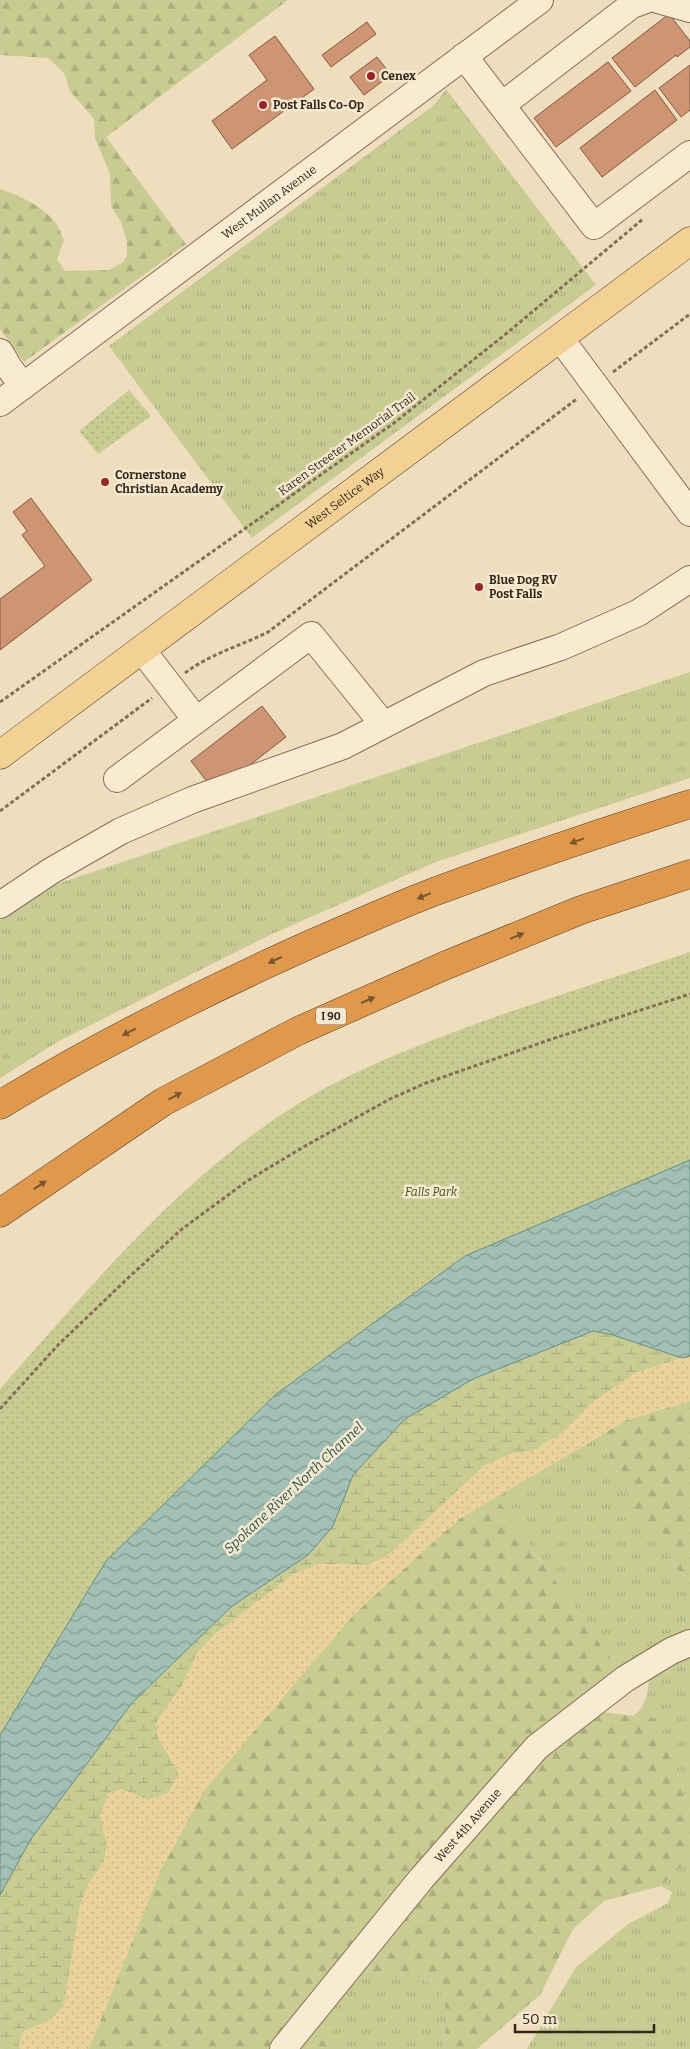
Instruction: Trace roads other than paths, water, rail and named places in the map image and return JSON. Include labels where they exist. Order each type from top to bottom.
[{"type":"highway","points":[[0,1105],[116,1039],[275,960],[438,890],[690,800]]},
{"type":"highway","points":[[606,831],[690,804]]},
{"type":"highway","name":"I 90","points":[[0,1213],[164,1102],[298,1032],[444,966],[580,910],[690,874]]},
{"type":"main road","name":"West Seltice Way","points":[[0,755],[690,241]]},
{"type":"street","name":"West Mullan Avenue","points":[[0,403],[540,0]]},
{"type":"street","points":[[502,105],[632,5],[646,0]]},
{"type":"street","points":[[658,0],[690,8]]},
{"type":"street","points":[[464,56],[594,226],[690,154]]},
{"type":"street","points":[[560,338],[690,513]]},
{"type":"street","points":[[0,352],[23,386]]},
{"type":"street","points":[[0,905],[51,872],[121,831],[192,800],[343,746],[484,673],[562,647],[638,613],[690,579]]},
{"type":"street","points":[[117,779],[311,635],[383,724]]},
{"type":"street","points":[[142,650],[196,720]]},
{"type":"street","name":"West 4th Avenue","points":[[283,2049],[421,1880],[537,1747],[625,1679],[671,1651],[690,1643]]},
{"type":"water","name":"Spokane River North Channel","points":[[690,1160],[690,1356],[682,1358],[613,1335],[593,1331],[473,1379],[405,1419],[353,1475],[333,1526],[308,1555],[231,1607],[132,1703],[31,1839],[0,1895],[0,1735],[106,1561],[275,1395],[465,1256]]},
{"type":"place","name":"Cenex","points":[[371,76]]},
{"type":"place","name":"Post Falls Co-Op","points":[[263,105]]},
{"type":"place","name":"Cornerstone Christian Academy","points":[[105,482]]},
{"type":"place","name":"Blue Dog RV Post Falls","points":[[479,587]]},
{"type":"park label","name":"Falls Park","points":[[431,1192]]}]
